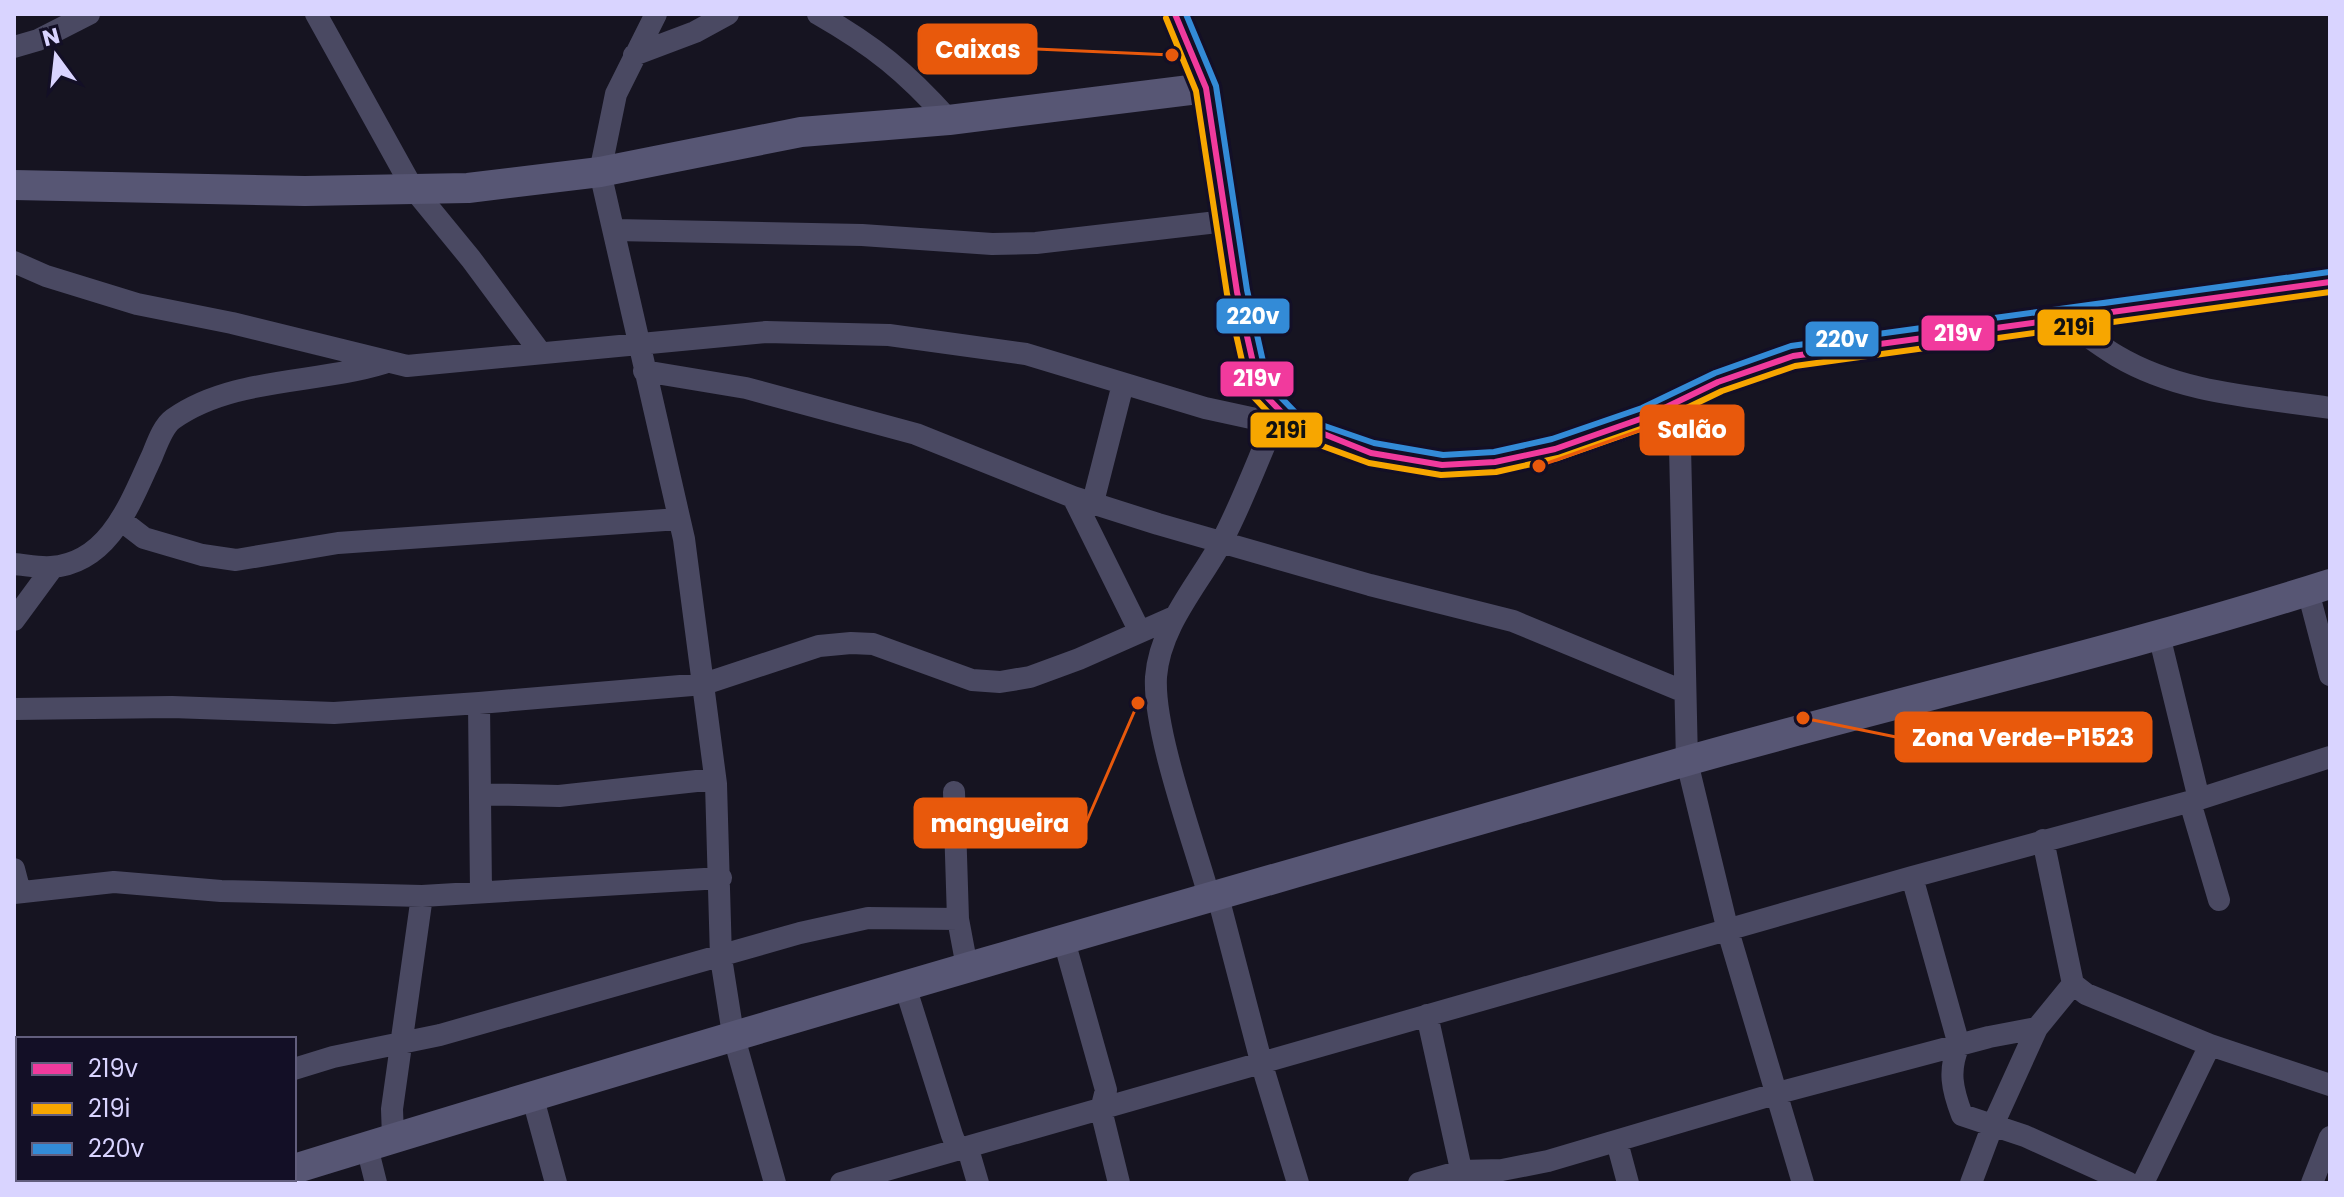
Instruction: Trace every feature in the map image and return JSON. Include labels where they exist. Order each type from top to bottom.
[{"type":"street","points":[[14,47],[38,40],[89,14]]},
{"type":"street","points":[[316,14],[412,187],[471,259],[540,352]]},
{"type":"street","points":[[656,14],[616,94],[600,172],[679,519],[715,779],[721,878],[721,958],[733,1034],[775,1183]]},
{"type":"street","points":[[634,55],[695,32],[728,14]]},
{"type":"street","points":[[818,14],[864,40],[908,74],[949,120]]},
{"type":"street","points":[[1175,14],[1206,88],[1237,292],[1259,389],[1281,422]]},
{"type":"street","points":[[14,185],[305,191],[468,188],[600,172],[801,132],[949,120],[1206,88]]},
{"type":"street","points":[[615,230],[862,235],[992,244],[1036,243],[1226,221]]},
{"type":"street","points":[[14,262],[46,276],[137,304],[232,323],[384,363],[407,366],[766,332],[889,335],[1026,354],[1123,384],[1281,422],[1371,453],[1442,465],[1495,462],[1555,449],[1646,417],[1718,382],[1793,356],[2067,321],[2330,282]]},
{"type":"street","points":[[2067,321],[2117,357],[2169,379],[2200,389],[2330,408]]},
{"type":"street","points":[[14,564],[53,567],[92,553],[122,521],[169,422],[202,401],[281,383],[349,374],[384,363]]},
{"type":"street","points":[[644,371],[746,388],[916,434],[1083,499],[1370,585],[1513,621],[1685,692]]},
{"type":"street","points":[[1123,384],[1083,499],[1140,632]]},
{"type":"street","points":[[1679,401],[1687,762],[1728,931],[1803,1183]]},
{"type":"street","points":[[1281,422],[1222,541],[1174,617],[1156,674],[1156,700],[1298,1183]]},
{"type":"street","points":[[122,521],[144,538],[202,555],[236,560],[338,543],[679,519]]},
{"type":"street","points":[[14,620],[53,567]]},
{"type":"street","points":[[296,1168],[733,1034],[905,986],[1063,937],[1687,762],[2159,635],[2319,588],[2330,675]]},
{"type":"street","points":[[14,709],[172,707],[334,713],[479,703],[704,684],[819,646],[851,643],[873,644],[972,680],[1000,682],[1030,677],[1079,659],[1174,617]]},
{"type":"street","points":[[2159,635],[2219,900]]},
{"type":"street","points":[[479,703],[481,892]]},
{"type":"street","points":[[841,1183],[1912,877],[2194,800],[2330,757]]},
{"type":"street","points":[[480,794],[559,796],[715,779]]},
{"type":"street","points":[[954,792],[958,919],[967,967]]},
{"type":"street","points":[[2043,840],[2073,984],[2086,994],[2210,1045],[2330,1085]]},
{"type":"street","points":[[14,869],[17,893],[114,882],[221,891],[422,896],[721,878]]},
{"type":"street","points":[[1912,877],[1959,1045],[1951,1061],[1951,1078],[1962,1115],[2025,1136],[2129,1183]]},
{"type":"street","points":[[376,1183],[380,1142],[392,1109],[403,1044],[422,896]]},
{"type":"street","points":[[296,1068],[333,1057],[403,1044],[721,958],[800,933],[868,918],[958,919]]},
{"type":"street","points":[[1063,937],[1106,1090],[1101,1110],[1119,1183]]},
{"type":"street","points":[[1971,1183],[1992,1127],[2037,1028],[2073,984]]},
{"type":"street","points":[[905,986],[952,1135],[956,1145],[968,1149]]},
{"type":"street","points":[[1427,1015],[1463,1177]]},
{"type":"street","points":[[1419,1183],[1548,1161],[1778,1093],[1959,1045],[2037,1028]]},
{"type":"street","points":[[2143,1183],[2210,1045]]},
{"type":"street","points":[[532,1095],[556,1183]]},
{"type":"street","points":[[2312,1183],[2330,1137]]},
{"type":"street","points":[[1617,1142],[1628,1183]]},
{"type":"street","points":[[968,1149],[978,1183]]},
{"type":"transit line","name":"219v","points":[[1175,14],[1206,88],[1237,292],[1259,389],[1289,420],[1371,453],[1442,465],[1495,462],[1555,449],[1646,417],[1718,382],[1793,356],[2330,282]]},
{"type":"transit line","name":"220v","points":[[1186,14],[1216,86],[1247,290],[1268,384],[1295,412],[1313,422],[1374,443],[1443,455],[1494,452],[1552,439],[1642,408],[1715,373],[1791,346],[2329,272]]},
{"type":"transit line","name":"219i","points":[[1166,18],[1196,91],[1227,294],[1249,392],[1284,429],[1369,463],[1441,475],[1496,472],[1558,458],[1649,426],[1722,391],[1795,366],[2330,292]]},
{"type":"place","name":"Caixas","points":[[1172,55]]},
{"type":"place","name":"Salão","points":[[1539,466]]},
{"type":"place","name":"mangueira","points":[[1138,703]]},
{"type":"place","name":"Zona Verde-P1523","points":[[1803,718]]}]
